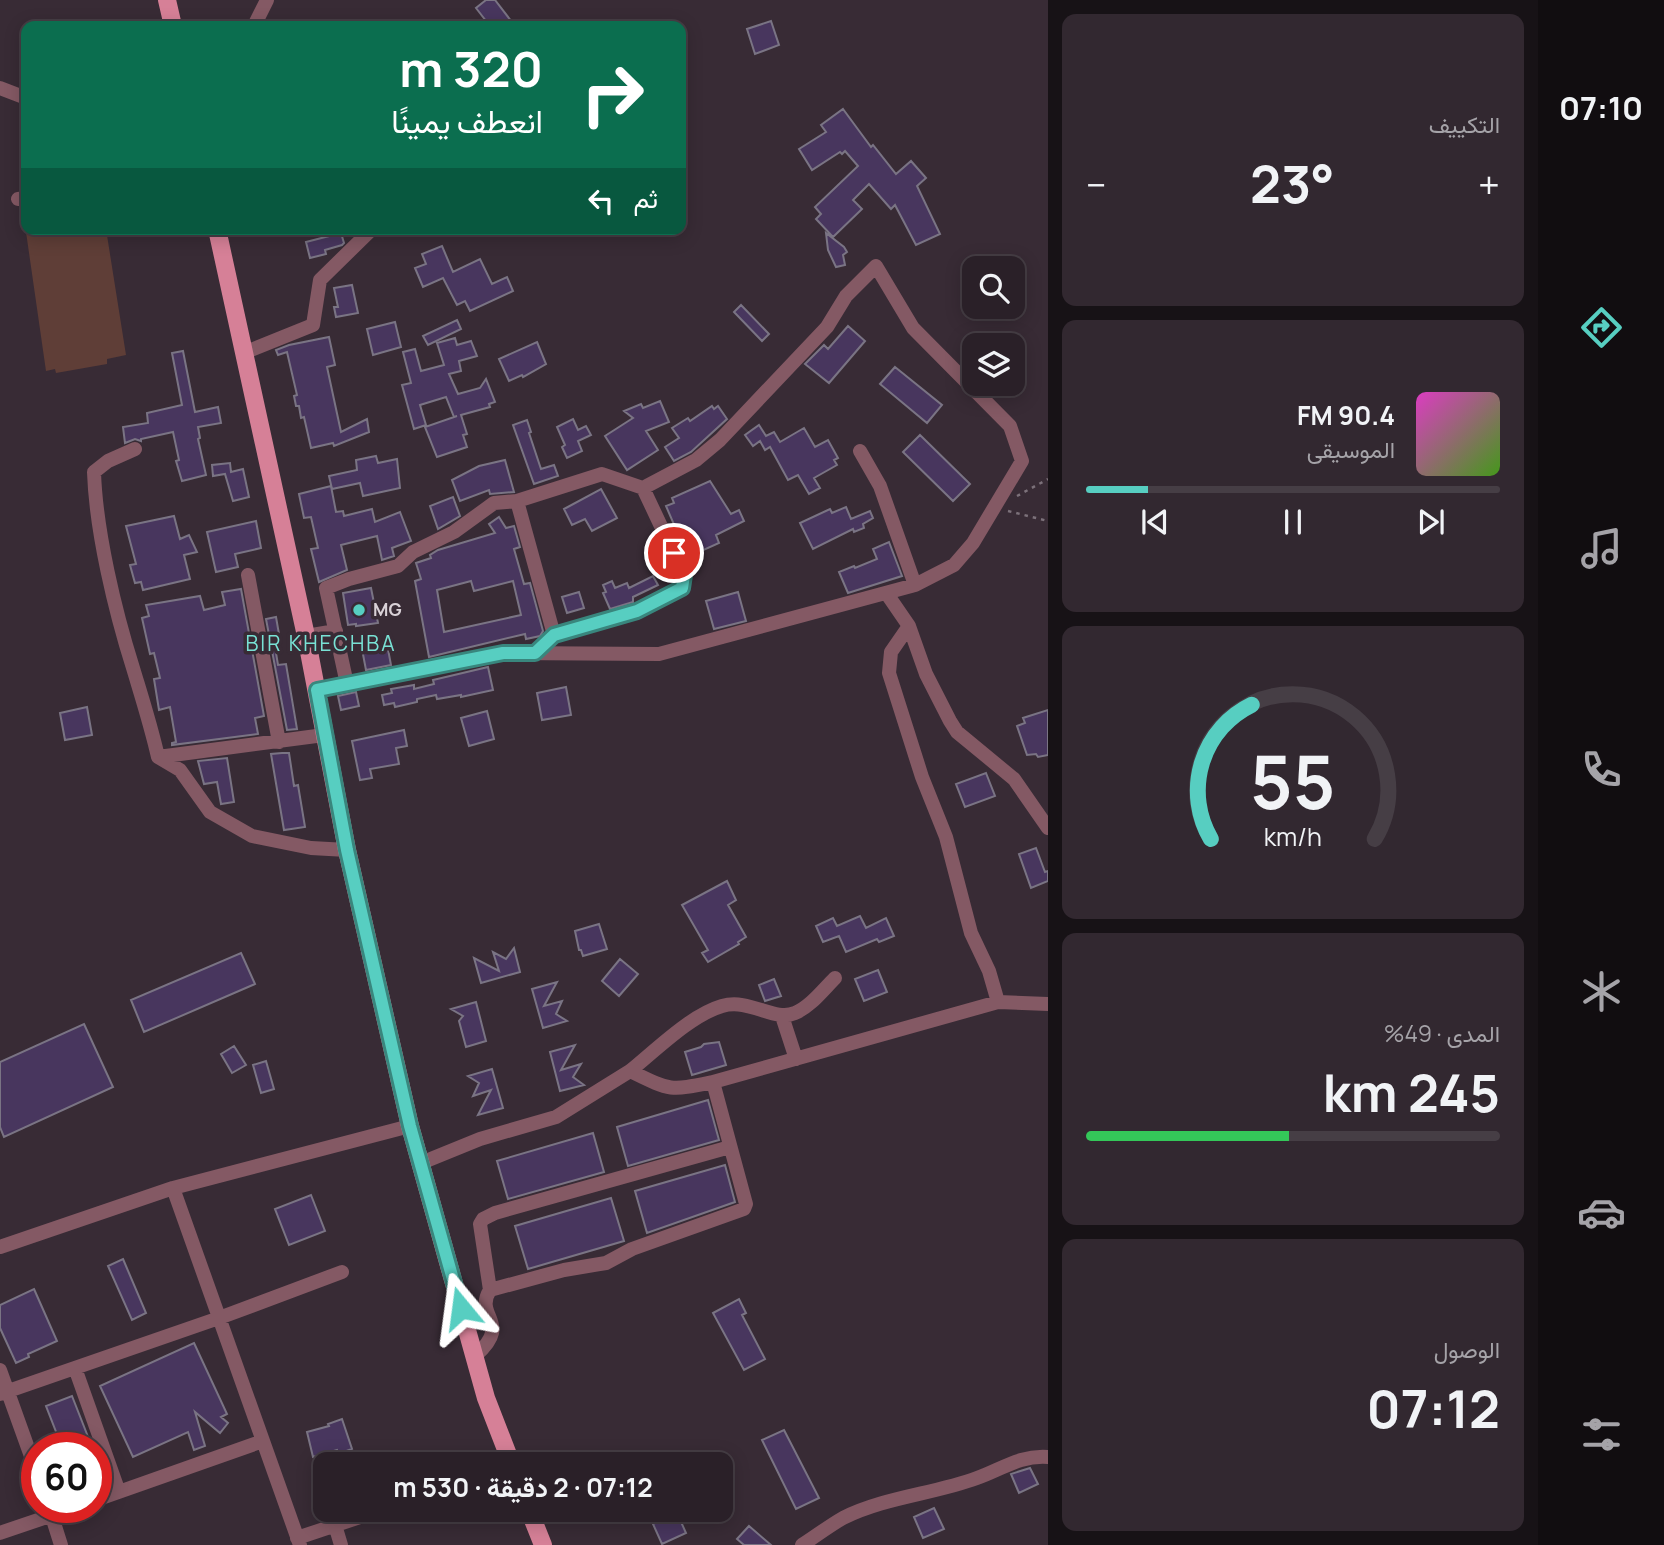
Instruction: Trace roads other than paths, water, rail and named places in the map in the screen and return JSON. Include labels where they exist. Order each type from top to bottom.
[{"type":"main road","points":[[167,0],[172,21]]},
{"type":"main road","points":[[218,235],[306,636],[347,850],[410,1126],[486,1398],[507,1452]]},
{"type":"main road","points":[[534,1522],[543,1545]]},
{"type":"street","points":[[256,21],[267,0]]},
{"type":"street","points":[[0,88],[21,96]]},
{"type":"street","points":[[246,352],[313,325],[320,280],[366,235]]},
{"type":"street","points":[[317,690],[503,653],[659,654],[915,585],[954,565],[974,543],[995,508],[1022,461],[1010,426],[913,328],[876,266],[846,296],[827,327],[720,440],[696,460],[643,488],[601,474],[517,501],[494,503],[454,532],[413,552],[398,566],[326,588],[347,684]]},
{"type":"street","points":[[135,449],[108,461],[94,472],[95,503],[125,641],[149,717],[158,757],[180,770],[209,812],[252,836],[311,848],[347,850]]},
{"type":"street","points":[[860,451],[880,486],[915,585]]},
{"type":"street","points":[[535,653],[554,635],[637,611],[682,588],[684,575],[643,488]]},
{"type":"street","points":[[517,501],[554,635]]},
{"type":"street","points":[[248,575],[279,742]]},
{"type":"street","points":[[887,594],[909,626],[926,674],[957,732],[1014,779],[1048,828]]},
{"type":"street","points":[[909,626],[891,652],[889,673],[922,777],[946,837],[971,933],[989,971],[998,1002]]},
{"type":"street","points":[[306,636],[336,631]]},
{"type":"street","points":[[158,757],[324,735]]},
{"type":"street","points":[[421,1163],[480,1139],[555,1117],[631,1071],[697,1018],[721,1006],[741,1003],[782,1016],[793,1014],[835,978]]},
{"type":"street","points":[[631,1071],[665,1088],[677,1090],[998,1002],[1044,1005],[1048,1019]]},
{"type":"street","points":[[782,1016],[796,1059]]},
{"type":"street","points":[[475,1356],[490,1343],[493,1333],[485,1297],[490,1290],[564,1270],[606,1263],[632,1249],[740,1212],[746,1204],[713,1082]]},
{"type":"street","points":[[0,1247],[173,1188],[410,1126]]},
{"type":"street","points":[[490,1290],[480,1224],[484,1219],[495,1213],[730,1147]]},
{"type":"street","points":[[173,1188],[298,1541],[344,1522]]},
{"type":"street","points":[[4,1392],[219,1318],[342,1272]]},
{"type":"street","points":[[75,1368],[118,1492]]},
{"type":"street","points":[[0,1370],[4,1392],[21,1434]]},
{"type":"street","points":[[112,1494],[263,1441]]},
{"type":"street","points":[[802,1545],[844,1518],[868,1508],[978,1478],[1015,1461],[1034,1456],[1048,1457]]},
{"type":"street","points":[[0,1533],[23,1523]]},
{"type":"street","points":[[55,1523],[61,1545]]},
{"type":"street","points":[[335,1525],[341,1545]]},
{"type":"place","name":"MG","points":[[359,610]]},
{"type":"district","name":"BIR KHECHBA","points":[[321,644]]}]
